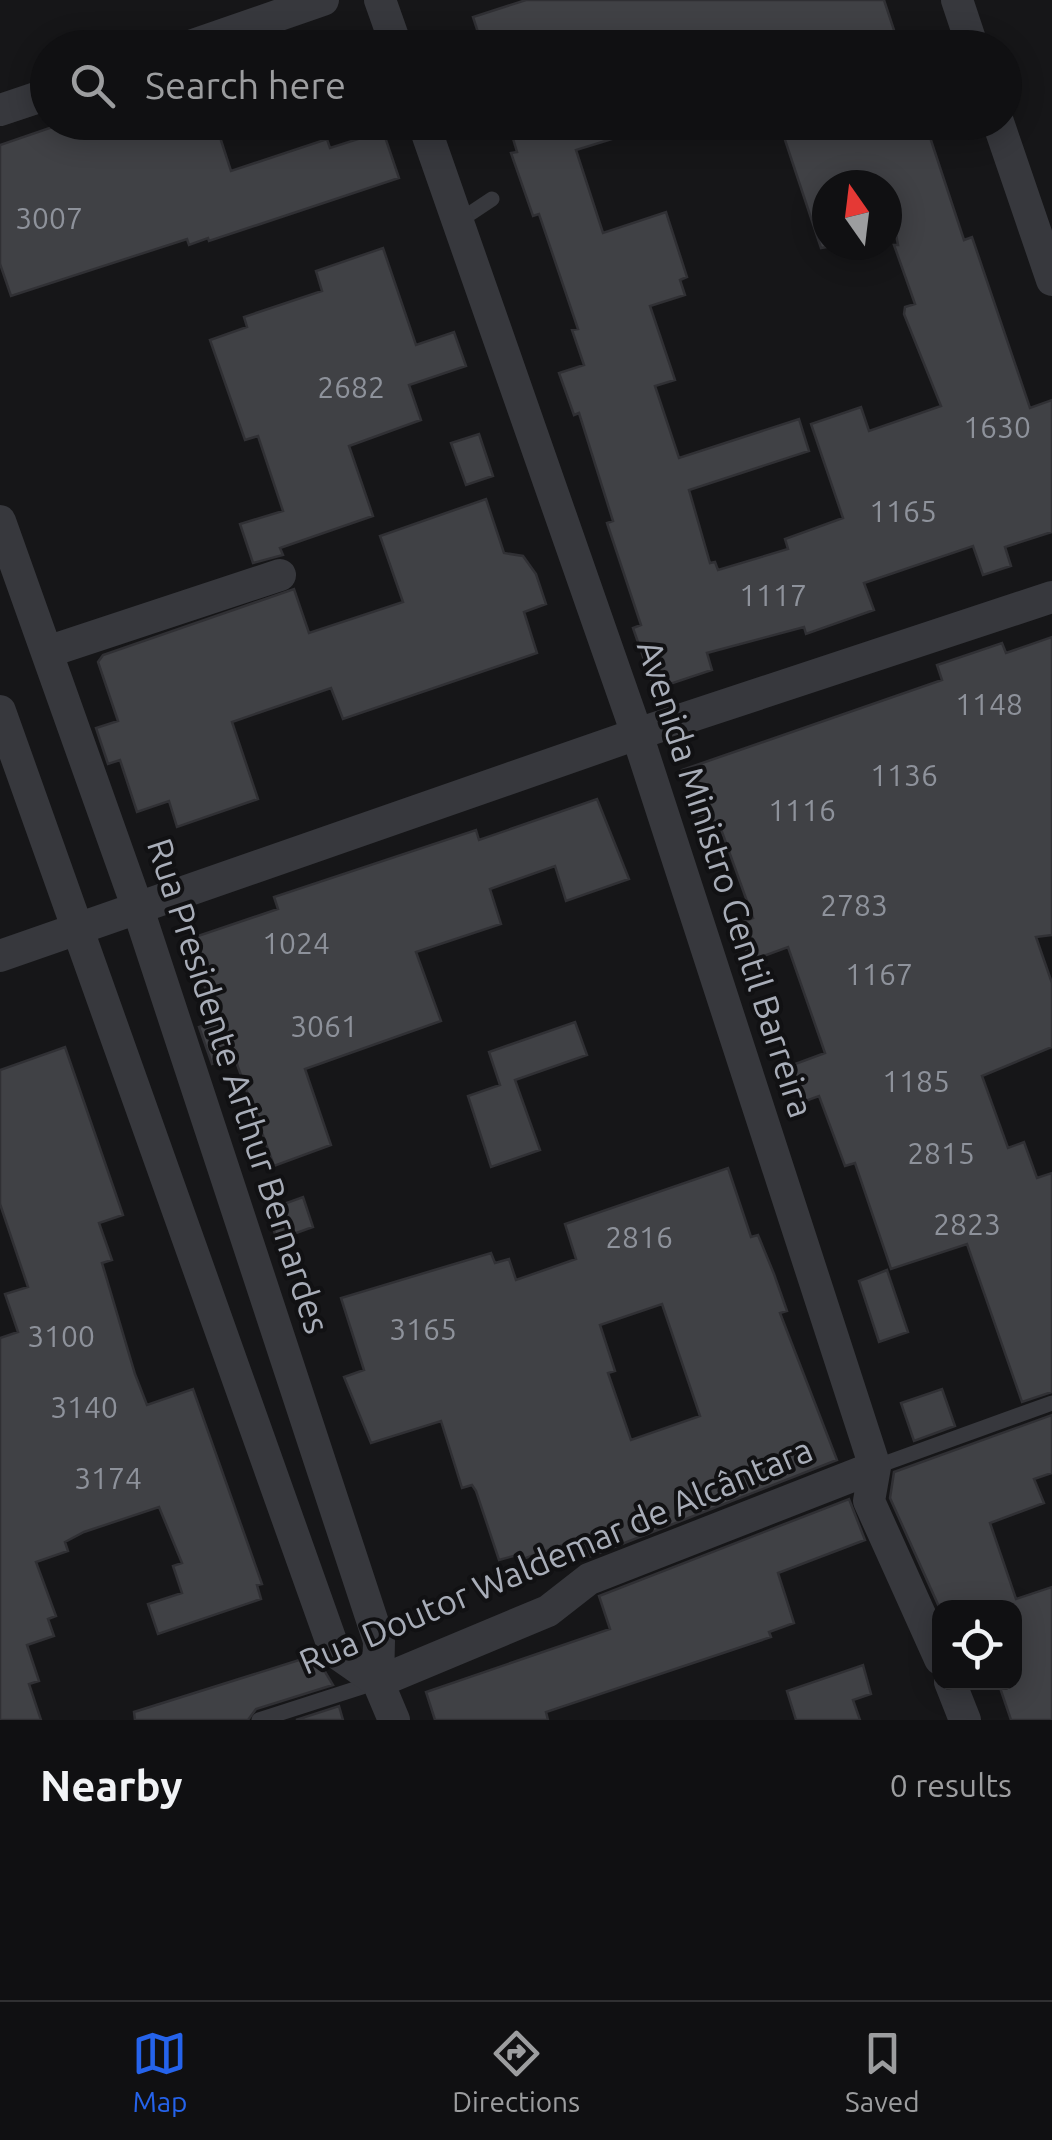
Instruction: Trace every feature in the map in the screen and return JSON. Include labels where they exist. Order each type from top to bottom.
[{"type":"street","points":[[236,30],[322,0]]},
{"type":"street","points":[[380,0],[391,30]]},
{"type":"street","points":[[957,0],[967,30]]},
{"type":"street","points":[[0,110],[30,100]]},
{"type":"street","name":"Avenida Ministro Gentil Barreira","points":[[430,140],[636,734],[875,1467],[869,1501],[932,1641]]},
{"type":"street","points":[[1004,140],[1052,280]]},
{"type":"street","name":"Rua Presidente Arthur Bernardes","points":[[0,521],[138,909],[379,1641],[378,1682],[394,1720]]},
{"type":"street","points":[[47,652],[280,576]]},
{"type":"street","points":[[0,956],[636,734],[1052,597]]},
{"type":"street","points":[[0,712],[335,1652],[378,1682]]},
{"type":"street","name":"Rua Doutor Waldemar de Alcântara","points":[[378,1682],[548,1611],[589,1579],[875,1467]]},
{"type":"street","points":[[953,1690],[965,1720]]},
{"type":"lane","points":[[459,221],[492,199]]},
{"type":"lane","name":"Rua Doutor Waldemar de Alcântara","points":[[875,1467],[1052,1404]]},
{"type":"lane","name":"Rua Doutor Waldemar de Alcântara","points":[[259,1720],[378,1682]]},
{"type":"building","points":[[526,0],[884,0],[894,30],[477,30],[473,17]]},
{"type":"building","points":[[30,135],[30,140],[221,140],[231,171],[324,140],[330,148],[355,140],[386,140],[399,178],[209,241],[208,238],[189,245],[187,239],[11,296],[0,264],[0,145]]},
{"type":"building","points":[[513,140],[608,140],[576,150],[603,233],[666,212],[687,277],[680,280],[685,295],[650,306],[675,380],[655,386],[679,458],[799,419],[809,451],[689,490],[710,563],[715,562],[718,570],[788,549],[785,539],[843,518],[811,424],[861,407],[869,431],[941,406],[904,314],[905,307],[915,304],[899,260],[902,170],[812,170],[812,221],[785,140],[931,140],[964,240],[972,237],[1030,408],[1052,400],[1052,532],[1005,547],[1011,566],[983,575],[973,546],[864,583],[874,610],[806,634],[804,627],[707,653],[712,670],[670,684],[667,675],[651,680],[633,628],[641,625],[607,523],[613,521],[579,413],[574,415],[559,373],[584,365],[572,330],[578,329],[539,214],[533,216],[511,153],[517,152]]},
{"type":"building","points":[[383,248],[416,345],[454,332],[466,366],[409,385],[421,420],[349,446],[373,516],[280,548],[283,555],[253,563],[240,524],[283,511],[258,436],[245,440],[210,340],[247,327],[244,317],[322,291],[316,271]]},
{"type":"building","points":[[479,434],[493,476],[466,485],[451,443]]},
{"type":"building","points":[[486,499],[504,553],[523,556],[536,574],[546,604],[524,612],[537,653],[343,719],[331,688],[232,722],[258,799],[177,827],[169,801],[137,812],[120,760],[108,764],[96,728],[118,721],[98,662],[103,655],[294,589],[309,633],[403,602],[380,536]]},
{"type":"building","points":[[1052,637],[1052,935],[1036,937],[1052,983],[1052,1047],[982,1076],[1008,1148],[1024,1142],[1037,1178],[1052,1173],[1052,1392],[1022,1402],[967,1244],[891,1269],[855,1163],[845,1166],[819,1096],[800,1103],[787,1067],[825,1053],[788,947],[750,961],[737,924],[753,918],[721,829],[705,834],[682,770],[942,680],[937,665],[1002,643],[1006,653]]},
{"type":"building","points":[[597,799],[629,879],[566,901],[555,866],[490,889],[501,924],[416,952],[441,1021],[305,1069],[331,1145],[274,1166],[234,1056],[212,1064],[199,1027],[216,1021],[189,939],[278,909],[274,897],[476,830],[479,840]]},
{"type":"building","points":[[575,1022],[587,1055],[515,1080],[540,1150],[491,1167],[468,1096],[500,1085],[489,1052]]},
{"type":"building","points":[[65,1047],[123,1215],[99,1223],[112,1260],[102,1263],[135,1374],[147,1405],[193,1389],[262,1584],[257,1585],[261,1599],[158,1634],[148,1604],[182,1593],[173,1566],[182,1563],[159,1507],[84,1532],[65,1542],[68,1551],[36,1562],[56,1616],[48,1619],[54,1636],[27,1645],[39,1681],[29,1684],[41,1720],[0,1720],[0,1338],[18,1332],[5,1294],[28,1287],[0,1204],[0,1070]]},
{"type":"building","points":[[728,1168],[751,1237],[758,1235],[774,1274],[787,1311],[780,1313],[837,1460],[586,1558],[580,1539],[523,1559],[521,1554],[499,1560],[476,1491],[472,1485],[462,1488],[441,1421],[371,1443],[344,1377],[364,1370],[341,1298],[491,1253],[495,1263],[509,1259],[516,1280],[576,1259],[565,1224]],"holes":[[[662,1304],[700,1416],[631,1440],[608,1373],[615,1371],[600,1325]]]},
{"type":"building","points":[[303,1197],[313,1227],[277,1240],[267,1210]]},
{"type":"building","points":[[887,1270],[908,1332],[879,1342],[859,1281]]},
{"type":"building","points":[[942,1389],[955,1426],[914,1441],[901,1403]]},
{"type":"building","points":[[1052,1415],[1052,1473],[1034,1479],[1044,1503],[990,1523],[1016,1599],[1052,1587],[1052,1720],[1011,1720],[1001,1690],[1022,1690],[1022,1600],[936,1600],[890,1498],[894,1472]]},
{"type":"building","points":[[849,1499],[865,1540],[778,1573],[794,1623],[769,1632],[771,1637],[546,1712],[548,1720],[435,1720],[426,1692],[610,1629],[599,1596]]},
{"type":"building","points":[[315,1655],[333,1685],[256,1709],[248,1720],[135,1720],[134,1712]]},
{"type":"building","points":[[863,1665],[871,1694],[853,1700],[860,1720],[796,1720],[787,1691]]},
{"type":"building","points":[[339,1706],[343,1720],[296,1720]]}]
